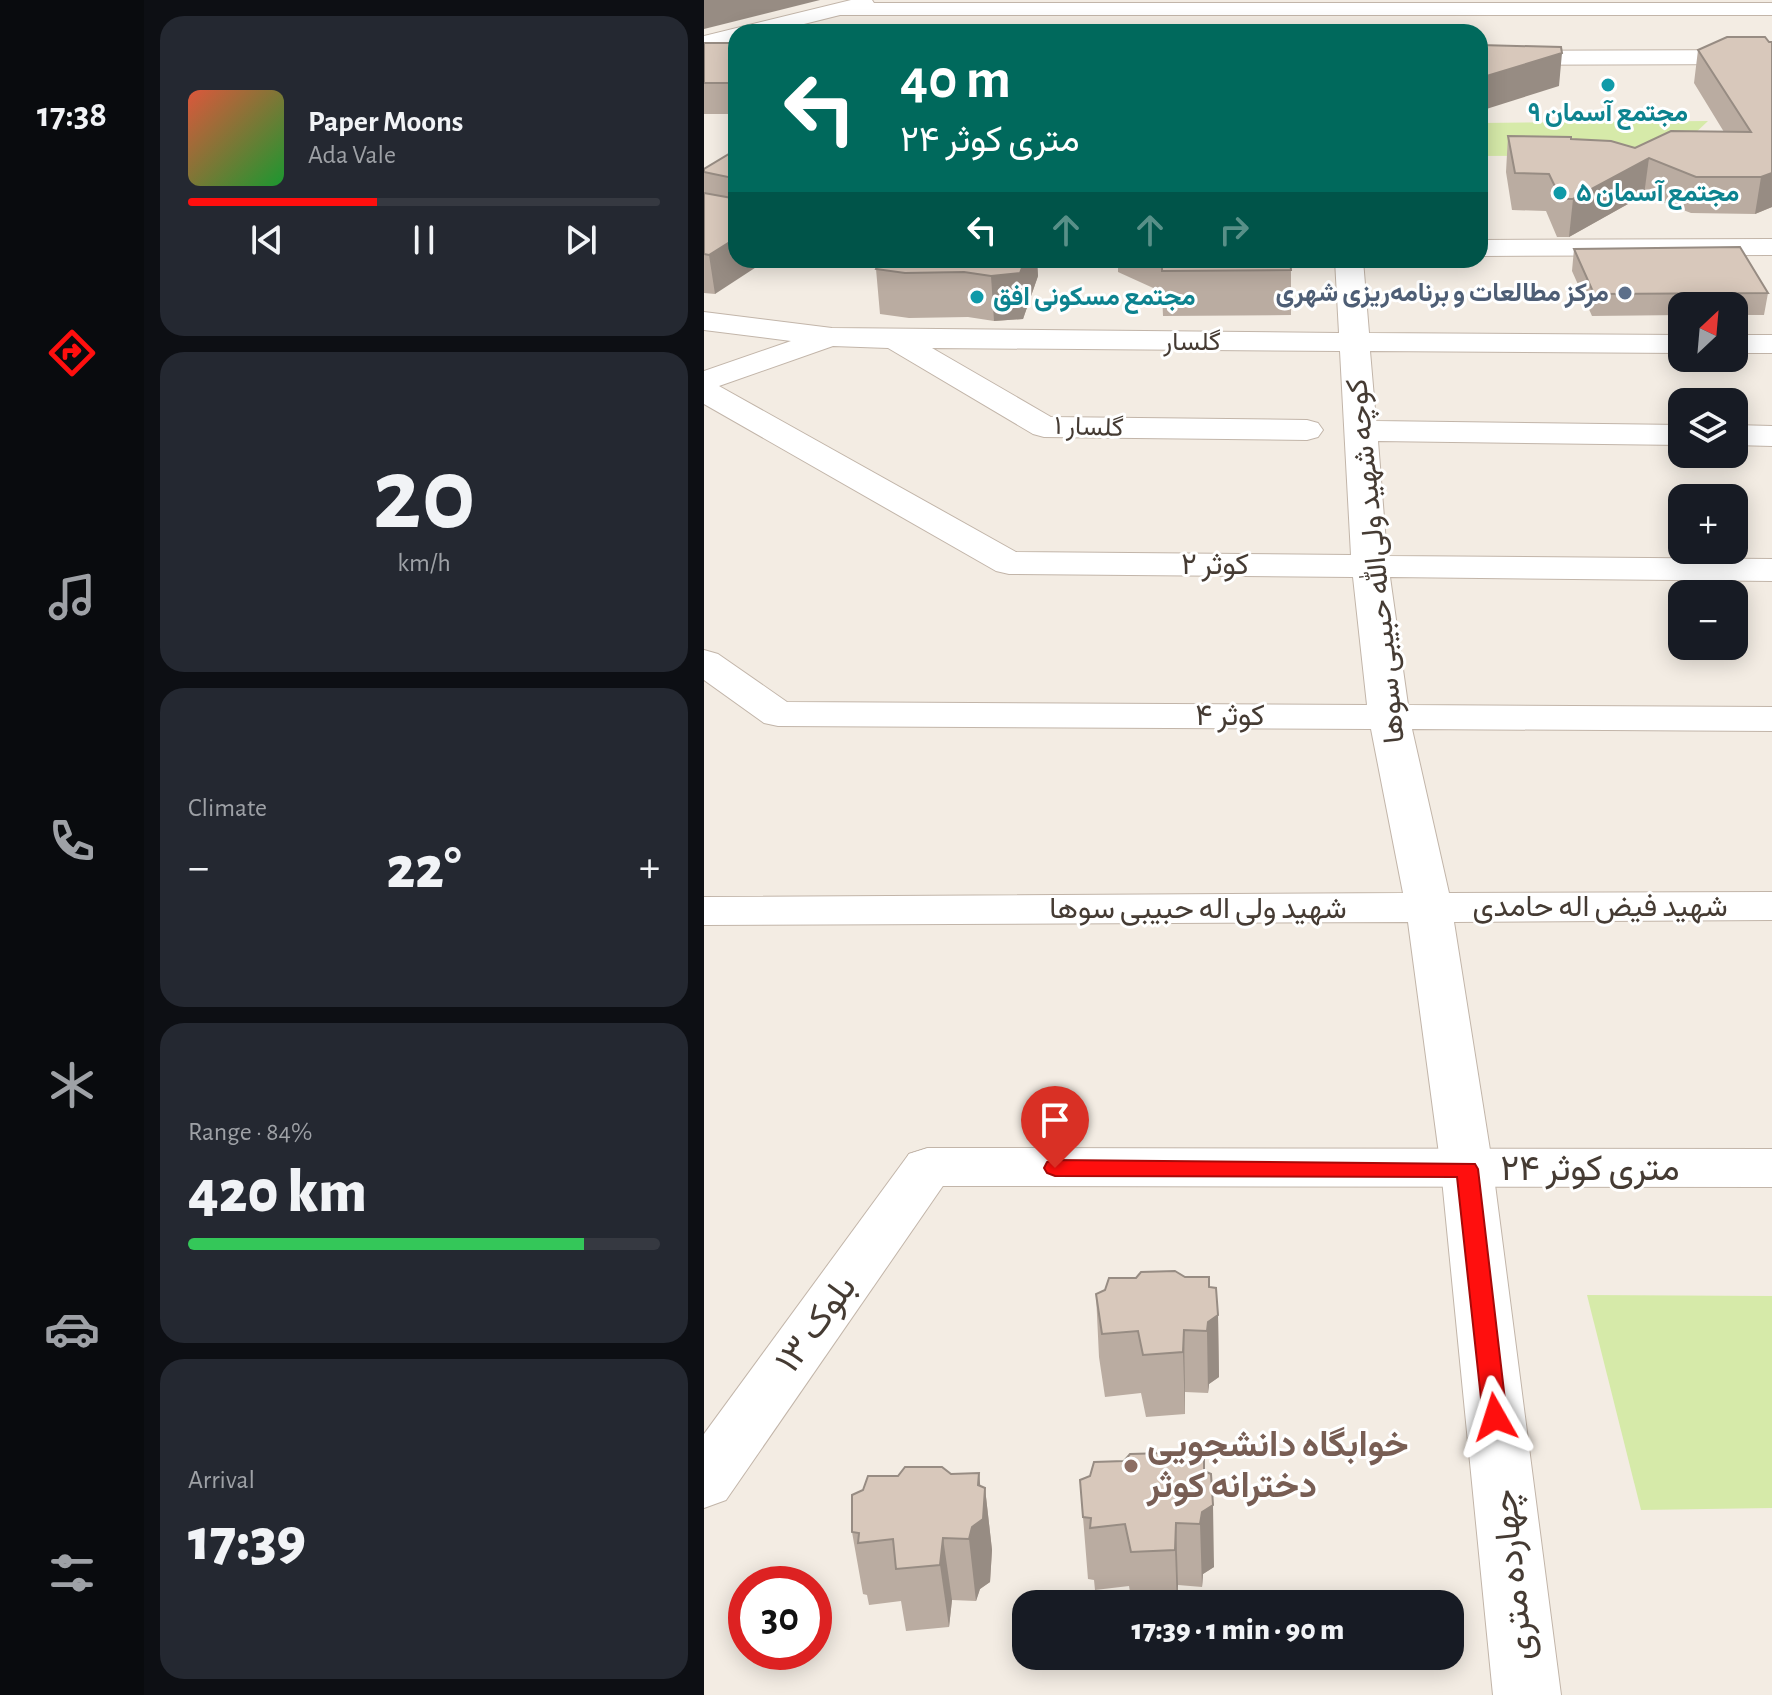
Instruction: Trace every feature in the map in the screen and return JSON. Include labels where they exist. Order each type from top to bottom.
[{"type":"street","points":[[778,24],[874,0]]},
{"type":"street","points":[[837,9],[1772,9]]},
{"type":"street","points":[[1314,9],[1315,24]]},
{"type":"street","points":[[704,43],[728,37]]},
{"type":"street","points":[[1488,58],[1772,57]]},
{"type":"street","points":[[1488,248],[1772,247]]},
{"type":"street","name":"کوچه شهید ولی‌الله حبیبی سوها","points":[[1349,268],[1370,566],[1389,717],[1429,908]]},
{"type":"street","name":"گلسار","points":[[704,321],[832,337],[894,339],[1668,344]]},
{"type":"street","points":[[704,381],[832,337]]},
{"type":"street","name":"گلسار ۱","points":[[894,339],[1044,427],[1307,430]]},
{"type":"street","points":[[1748,344],[1772,344]]},
{"type":"street","name":"کوثر ۲","points":[[704,391],[1009,563],[1772,570]]},
{"type":"street","points":[[1362,431],[1668,435]]},
{"type":"street","points":[[1748,435],[1772,436]]},
{"type":"street","name":"کوثر ۴","points":[[704,662],[778,714],[1772,719]]},
{"type":"street","name":"شهید فیض اله حامدی","points":[[1429,908],[1772,906]]},
{"type":"street","points":[[1429,908],[1467,1169]]},
{"type":"street","name":"شهید ولی اله حبیبی سوها","points":[[704,911],[1429,908]]},
{"type":"street","name":"۲۴ متری کوثر","points":[[928,1167],[1772,1168]]},
{"type":"street","name":"بلوک ۱۳","points":[[704,1482],[928,1167]]},
{"type":"street","name":"چهارده متری","points":[[1467,1169],[1527,1695]]},
{"type":"green space","points":[[1708,121],[1672,155],[1488,156],[1488,123]]},
{"type":"green space","points":[[1587,1295],[1772,1296],[1772,1508],[1641,1510]]},
{"type":"building","points":[[1727,37],[1765,37],[1772,42],[1772,173],[1761,177],[1696,177],[1649,158],[1573,199],[1561,199],[1549,174],[1515,173],[1508,136],[1571,137],[1611,141],[1635,148],[1671,131],[1751,132],[1698,50]]},
{"type":"building","points":[[704,43],[728,43],[728,83],[704,83]]},
{"type":"building","points":[[1488,45],[1561,47],[1562,53],[1488,76]]},
{"type":"building","points":[[728,155],[728,177],[704,172],[704,169]]},
{"type":"building","points":[[704,193],[728,197],[728,243],[709,255],[704,254]]},
{"type":"building","points":[[1740,247],[1768,293],[1594,294],[1574,249]]},
{"type":"building","points":[[1022,268],[1020,273],[991,276],[876,269]]},
{"type":"building","points":[[1162,268],[1291,270],[1162,271]]},
{"type":"building","points":[[1175,1271],[1185,1277],[1209,1277],[1209,1287],[1216,1288],[1218,1315],[1208,1322],[1207,1331],[1184,1330],[1183,1352],[1143,1355],[1138,1331],[1102,1334],[1096,1294],[1105,1290],[1109,1278],[1136,1278],[1141,1272]]},
{"type":"building","points":[[1166,1453],[1177,1460],[1204,1460],[1204,1471],[1211,1474],[1213,1505],[1202,1512],[1200,1524],[1176,1523],[1175,1550],[1131,1552],[1125,1524],[1090,1528],[1091,1518],[1083,1517],[1080,1480],[1090,1476],[1094,1462],[1124,1461],[1130,1454]]},
{"type":"building","points":[[905,1467],[942,1467],[951,1474],[979,1473],[978,1485],[985,1488],[983,1519],[972,1527],[969,1539],[943,1538],[940,1565],[896,1569],[893,1539],[858,1543],[859,1533],[852,1532],[852,1495],[863,1490],[868,1476],[898,1476]]},
{"type":"place","name":"مجتمع آسمان ۹","points":[[1608,85]]},
{"type":"place","name":"مجتمع آسمان ۵","points":[[1560,193]]},
{"type":"place","name":"مرکز مطالعات و برنامه‌ریزی شهری","points":[[1625,293]]},
{"type":"place","name":"مجتمع مسکونی افق","points":[[977,297]]},
{"type":"place","name":"خوابگاه دانشجویی دخترانه کوثر","points":[[1131,1466]]},
{"type":"route","points":[[1055,1168],[1467,1169],[1495,1417]]}]
